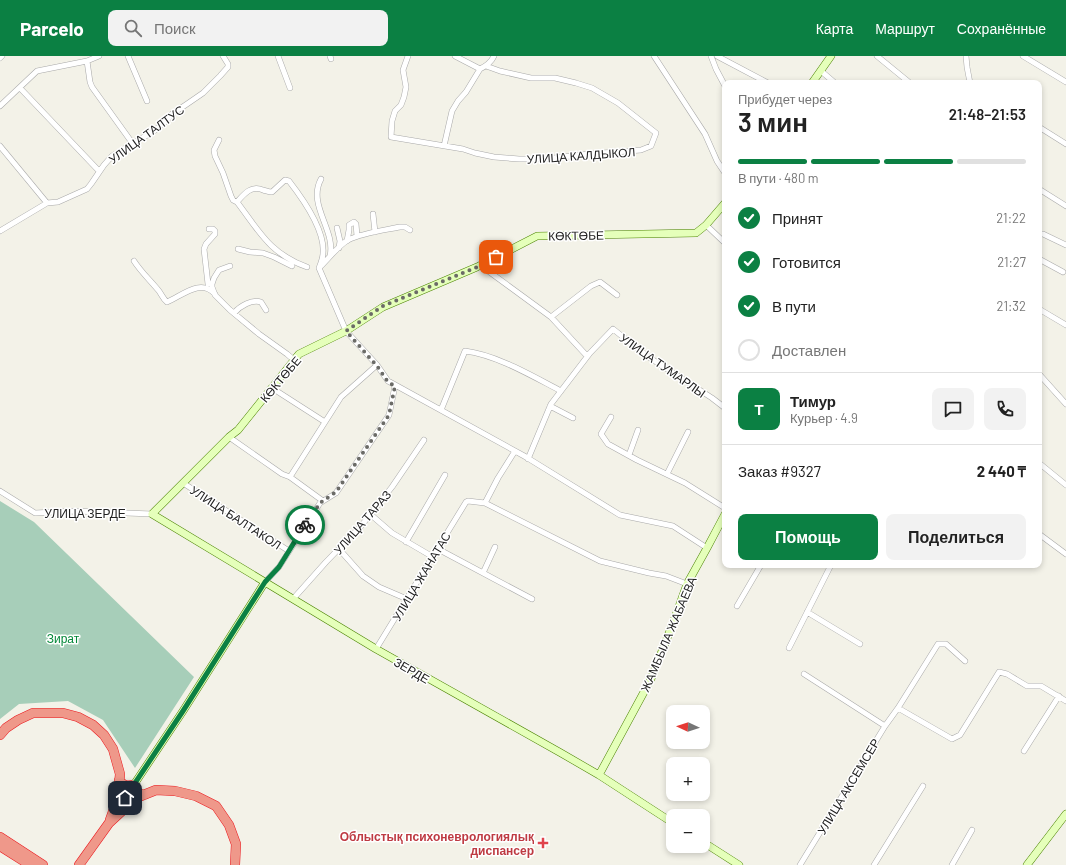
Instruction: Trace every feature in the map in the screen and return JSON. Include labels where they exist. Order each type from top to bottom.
[{"type":"highway","points":[[0,735],[6,728],[33,713],[63,713],[93,725],[104,735],[113,749],[120,774],[118,798],[108,823],[79,865]]},
{"type":"highway","points":[[119,780],[124,786],[134,785],[134,790],[137,793],[144,795]]},
{"type":"highway","points":[[108,823],[136,798],[156,790],[175,791],[196,796],[216,806],[229,825],[236,844],[235,865]]},
{"type":"highway","points":[[0,836],[30,865]]},
{"type":"highway","points":[[0,846],[43,865]]},
{"type":"street","points":[[0,106],[37,70],[87,61],[99,56]]},
{"type":"street","points":[[128,56],[147,101]]},
{"type":"street","name":"УЛИЦА ТАЛТУС","points":[[0,231],[47,203],[58,202],[87,189],[99,171],[112,156],[154,131],[172,114],[203,93],[228,66],[223,56]]},
{"type":"street","points":[[278,56],[290,88]]},
{"type":"street","name":"УЛИЦА КАЛДЫКОЛ","points":[[408,56],[403,70],[406,86],[404,97],[401,105],[395,111],[392,121],[391,137],[463,149],[494,157],[545,159],[641,150],[650,146],[656,133],[618,102],[592,88],[556,78],[531,78],[500,72],[486,66]]},
{"type":"street","points":[[455,56],[480,69]]},
{"type":"street","points":[[444,146],[452,111],[480,69],[486,66],[494,56]]},
{"type":"street","points":[[654,56],[705,134],[722,168]]},
{"type":"street","points":[[711,56],[722,80]]},
{"type":"street","points":[[717,56],[762,80]]},
{"type":"street","points":[[814,80],[832,56]]},
{"type":"street","points":[[877,56],[906,80]]},
{"type":"street","points":[[966,56],[969,80]]},
{"type":"street","points":[[1023,56],[1066,82]]},
{"type":"street","points":[[87,61],[92,87],[133,144]]},
{"type":"street","points":[[821,71],[832,80]]},
{"type":"street","points":[[20,88],[99,171]]},
{"type":"street","points":[[1042,129],[1066,144]]},
{"type":"street","points":[[219,140],[214,150],[214,156],[223,173],[233,200],[237,202],[262,237],[269,244],[286,257],[306,267]]},
{"type":"street","points":[[0,146],[47,203]]},
{"type":"street","points":[[237,202],[251,189],[258,188],[272,192],[286,180],[289,181],[308,208],[321,237],[323,255],[319,268],[346,331],[377,366],[388,382],[515,451],[620,515],[672,526],[708,548]]},
{"type":"street","points":[[321,180],[317,186],[318,199],[331,245],[330,257]]},
{"type":"street","points":[[1042,191],[1066,206]]},
{"type":"street","name":"КӨКТӨБЕ","points":[[152,514],[229,437],[238,430],[299,354],[346,331],[383,306],[480,265],[537,236],[696,232],[706,225],[722,206]]},
{"type":"street","points":[[373,214],[375,232]]},
{"type":"street","points":[[347,241],[349,225],[354,222],[356,224],[357,236]]},
{"type":"street","points":[[706,225],[722,240]]},
{"type":"street","points":[[319,268],[347,241],[357,236],[400,227],[405,227],[410,230]]},
{"type":"street","points":[[337,228],[340,241],[339,248]]},
{"type":"street","points":[[208,284],[204,249],[206,244],[215,234],[213,229],[209,229]]},
{"type":"street","points":[[1042,234],[1066,246]]},
{"type":"street","points":[[238,249],[263,253],[292,266]]},
{"type":"street","points":[[134,261],[137,267],[167,302],[198,287],[208,289],[253,330],[280,348],[294,360]]},
{"type":"street","points":[[1042,261],[1063,272]]},
{"type":"street","points":[[480,265],[551,317],[587,356]]},
{"type":"street","points":[[215,295],[212,287],[214,278],[219,270],[230,266]]},
{"type":"street","points":[[551,317],[591,286],[600,282],[617,295]]},
{"type":"street","points":[[234,313],[240,308],[255,301],[261,302],[266,310]]},
{"type":"street","points":[[1042,311],[1066,325]]},
{"type":"street","name":"УЛИЦА ТУМАРЛЫ","points":[[528,459],[550,406],[587,356],[613,329],[647,356],[722,406]]},
{"type":"street","points":[[441,410],[465,351],[477,353],[516,368],[561,391]]},
{"type":"street","points":[[290,477],[341,397],[377,366]]},
{"type":"street","points":[[1042,377],[1066,404]]},
{"type":"street","points":[[108,823],[183,711],[265,582],[279,567],[320,503],[336,492],[389,415],[395,386]]},
{"type":"street","points":[[272,388],[325,422]]},
{"type":"street","points":[[550,406],[573,418]]},
{"type":"street","points":[[611,417],[601,434],[608,444],[685,482],[722,506]]},
{"type":"street","points":[[629,455],[638,430]]},
{"type":"street","points":[[667,474],[688,432]]},
{"type":"street","points":[[229,437],[282,474],[290,477],[323,501]]},
{"type":"street","name":"УЛИЦА ТАРАЗ","points":[[293,599],[361,526],[392,487],[424,440]]},
{"type":"street","points":[[515,451],[498,478],[485,503],[600,560],[666,576],[688,584]]},
{"type":"street","points":[[1042,465],[1066,485]]},
{"type":"street","points":[[406,542],[445,475]]},
{"type":"street","name":"УЛИЦА БАЛТАКОЛ","points":[[183,483],[289,551]]},
{"type":"street","name":"УЛИЦА ЗЕРДЕ","points":[[0,491],[35,513],[75,511],[152,514]]},
{"type":"street","name":"УЛИЦА ЖАНАТАС","points":[[376,649],[466,502],[485,503]]},
{"type":"street","name":"ЗЕРДЕ","points":[[152,514],[376,649],[561,753],[666,819]]},
{"type":"street","points":[[370,514],[392,533],[433,557]]},
{"type":"street","name":"ЖАМБЫЛА ЖАБАЕВА","points":[[598,775],[651,678],[688,584],[722,520]]},
{"type":"street","points":[[1042,536],[1066,554]]},
{"type":"street","points":[[483,573],[495,547]]},
{"type":"street","points":[[339,549],[363,576],[379,587],[407,599]]},
{"type":"street","points":[[438,549],[532,599]]},
{"type":"street","points":[[737,606],[759,568]]},
{"type":"street","points":[[789,648],[829,568]]},
{"type":"street","points":[[807,612],[860,644]]},
{"type":"street","name":"УЛИЦА АКСЕМСЕР","points":[[800,865],[885,726],[938,644],[946,644],[965,661]]},
{"type":"street","points":[[898,708],[952,739],[960,735],[999,672],[1007,674],[1027,686],[1041,686],[1066,701]]},
{"type":"street","points":[[804,674],[885,726]]},
{"type":"street","points":[[1024,751],[1059,696]]},
{"type":"street","points":[[874,865],[923,786]]},
{"type":"street","points":[[1028,865],[1066,814]]},
{"type":"street","points":[[952,865],[972,830]]},
{"type":"street","points":[[710,846],[739,865]]},
{"type":"green space","name":"Зират","points":[[0,501],[34,522],[194,677],[135,768],[103,720],[68,701],[19,704],[0,719]]},
{"type":"way so far","points":[[305,525],[320,503],[336,492],[389,415],[395,386],[388,382],[377,366],[346,331],[383,306],[477,267],[496,257]]},
{"type":"place","name":"Облыстық психоневрологиялық диспансер","points":[[543,843]]},
{"type":"route","points":[[125,798],[183,711],[265,582],[279,567],[305,525]]}]
